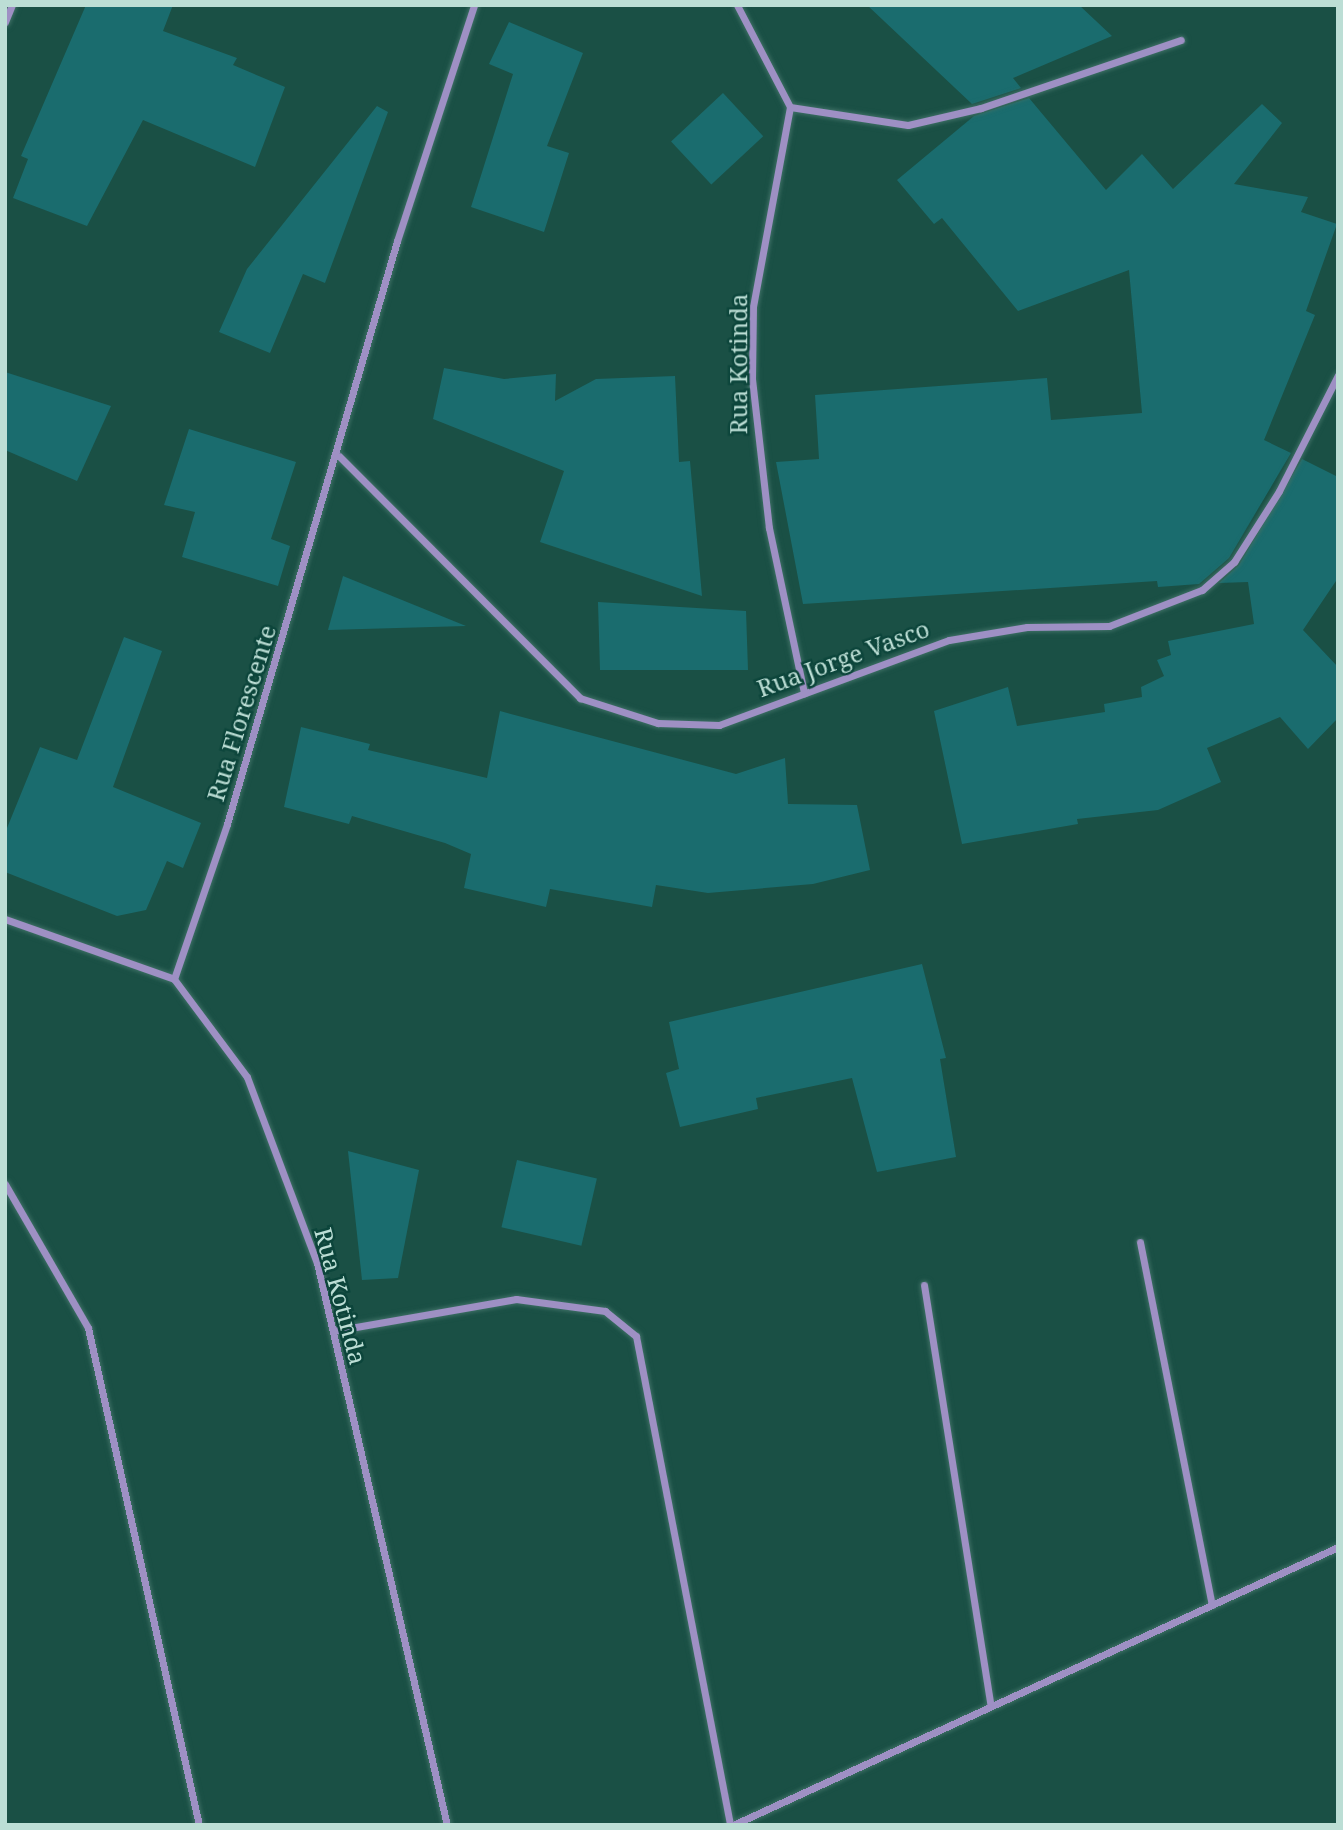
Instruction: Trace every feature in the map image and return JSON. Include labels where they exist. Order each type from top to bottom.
[{"type":"street","points":[[5,22],[12,5]]},
{"type":"street","name":"Rua Florescente","points":[[173,979],[340,456],[397,241],[474,5]]},
{"type":"street","points":[[737,5],[790,107],[908,125],[981,108],[1181,40]]},
{"type":"street","name":"Rua Kotinda","points":[[790,107],[753,307],[752,379],[759,470],[804,693]]},
{"type":"street","name":"Rua Jorge Vasco","points":[[340,456],[580,698],[658,723],[719,724],[948,640],[1027,628],[1109,626],[1202,590],[1234,562],[1279,491],[1338,375]]},
{"type":"street","points":[[5,919],[173,979]]},
{"type":"street","name":"Rua Kotinda","points":[[173,979],[247,1077],[317,1263],[447,1825]]},
{"type":"street","points":[[5,1184],[88,1328],[199,1825]]},
{"type":"street","points":[[1140,1242],[1212,1605]]},
{"type":"street","points":[[924,1285],[992,1706]]},
{"type":"street","points":[[333,1332],[516,1299],[605,1311],[636,1336],[731,1825],[1338,1547]]},
{"type":"building","points":[[86,5],[173,5],[163,31],[237,58],[233,65],[285,87],[255,167],[143,120],[87,226],[13,198],[28,159],[21,156]]},
{"type":"building","points":[[867,5],[1079,5],[1112,36],[1013,78],[1021,88],[972,104]]},
{"type":"building","points":[[509,22],[583,53],[547,146],[569,153],[544,232],[471,207],[513,74],[489,64]]},
{"type":"building","points":[[723,93],[763,136],[711,185],[671,141]]},
{"type":"building","points":[[1029,98],[1106,190],[1142,154],[1173,189],[1262,104],[1282,123],[1234,184],[1308,197],[1301,212],[1337,224],[1306,311],[1315,315],[1264,440],[1291,453],[1229,558],[1199,584],[1158,587],[1157,581],[803,604],[776,462],[819,459],[815,395],[1047,378],[1051,420],[1142,413],[1129,270],[1018,311],[942,218],[934,224],[897,180],[974,116]]},
{"type":"building","points":[[377,106],[388,112],[325,283],[303,274],[270,353],[219,332],[247,269]]},
{"type":"building","points":[[444,368],[504,379],[556,374],[555,401],[596,379],[675,376],[679,462],[690,461],[702,596],[540,542],[564,471],[433,419]]},
{"type":"building","points":[[5,372],[111,406],[77,481],[5,450]]},
{"type":"building","points":[[189,429],[296,462],[271,539],[290,546],[278,586],[182,557],[195,512],[164,505]]},
{"type":"building","points":[[1302,459],[1338,477],[1338,578],[1303,630],[1338,667],[1338,718],[1308,749],[1280,717],[1207,748],[1221,782],[1158,810],[1077,819],[1078,824],[962,844],[934,711],[1008,687],[1017,726],[1105,712],[1104,704],[1142,697],[1141,687],[1164,676],[1157,660],[1171,655],[1168,641],[1254,624],[1248,582],[1219,583],[1239,565]]},
{"type":"building","points":[[343,576],[466,626],[328,630]]},
{"type":"building","points":[[598,602],[746,611],[748,670],[600,670]]},
{"type":"building","points":[[124,637],[162,651],[113,787],[201,823],[183,868],[167,861],[146,910],[117,916],[5,872],[5,833],[40,747],[77,760]]},
{"type":"building","points":[[500,711],[736,774],[785,758],[788,804],[857,805],[870,870],[813,884],[708,893],[656,885],[652,907],[550,889],[546,907],[464,888],[471,854],[445,843],[352,816],[349,824],[284,807],[301,727],[370,744],[368,750],[487,778]]},
{"type":"building","points":[[922,964],[946,1058],[940,1059],[956,1157],[877,1172],[852,1078],[756,1098],[758,1109],[680,1127],[666,1073],[679,1069],[669,1022]]},
{"type":"building","points":[[348,1151],[419,1170],[398,1278],[362,1280]]},
{"type":"building","points":[[517,1160],[597,1178],[581,1246],[501,1227]]}]
